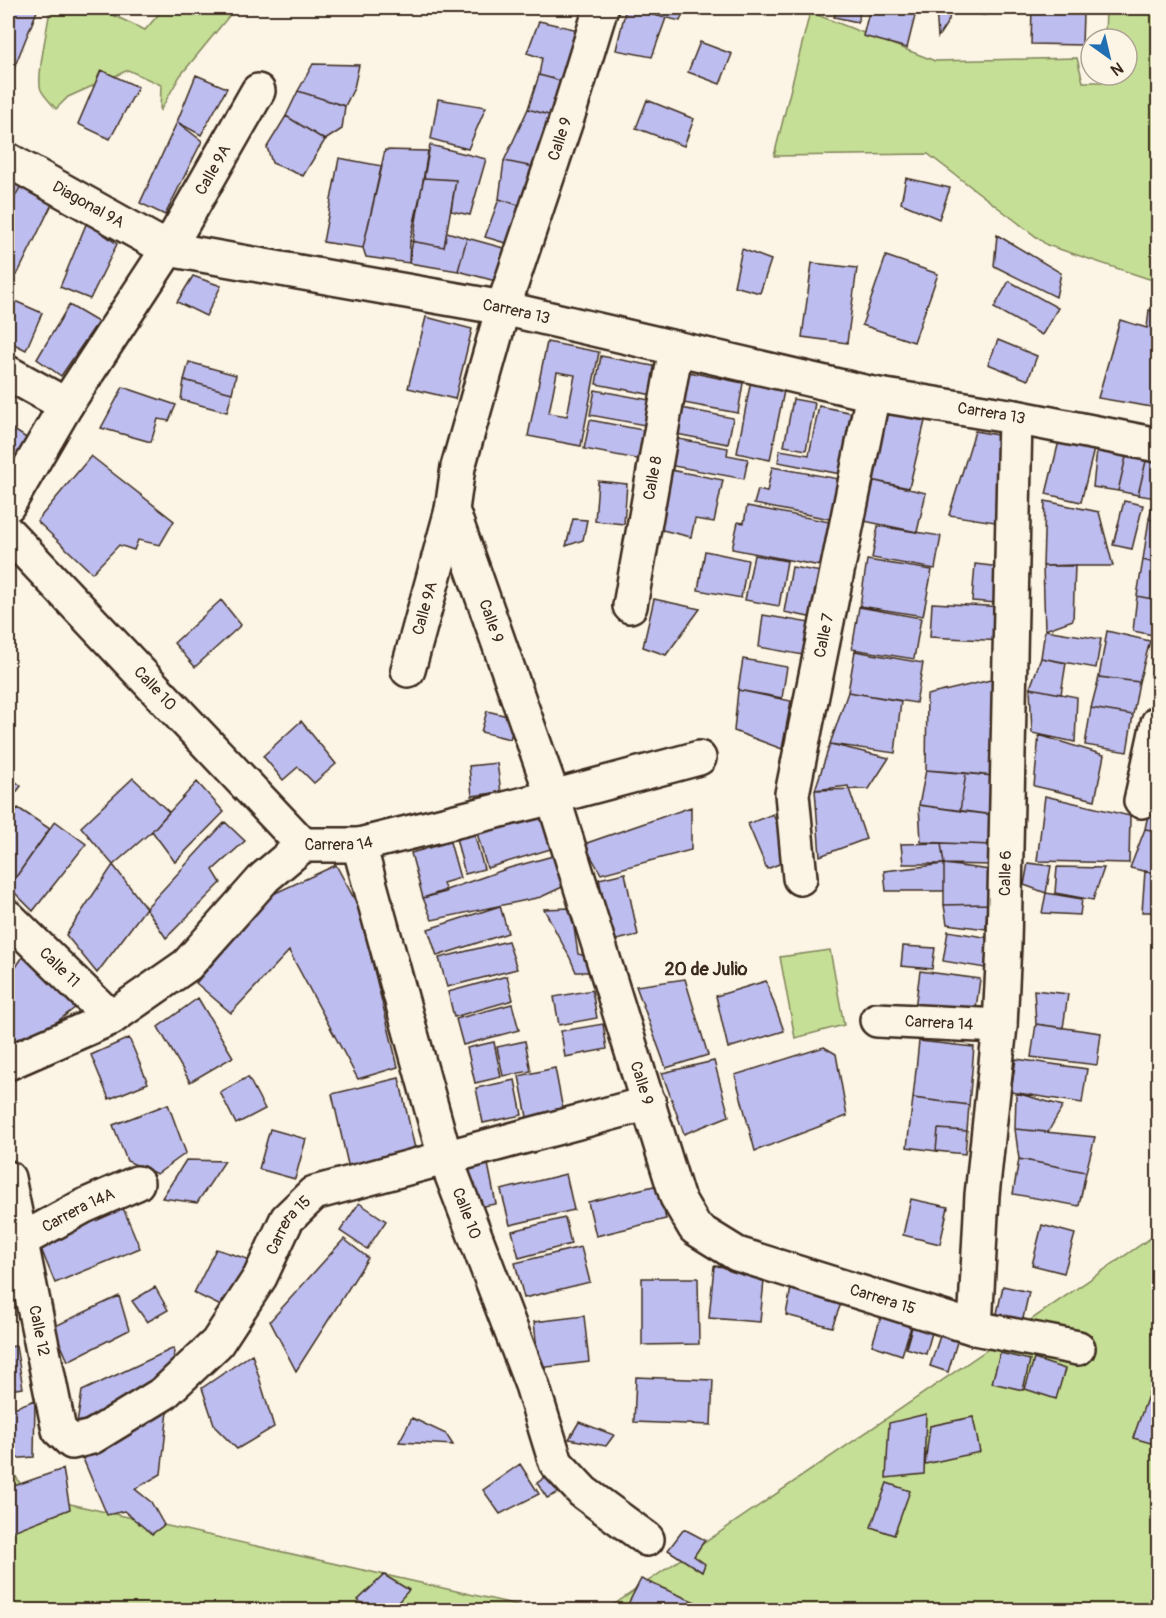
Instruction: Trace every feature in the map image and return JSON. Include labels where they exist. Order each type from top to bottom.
[{"type":"street","name":"Calle 9","points":[[601,8],[568,115],[503,308],[458,467],[452,510],[553,797],[649,1103],[676,1197],[695,1228]]},
{"type":"street","name":"Calle 9A","points":[[168,249],[258,91]]},
{"type":"street","name":"Diagonal 9A","points":[[8,160],[168,249]]},
{"type":"street","name":"Carrera 13","points":[[168,249],[503,308],[873,394],[1015,417],[1158,446]]},
{"type":"street","points":[[8,505],[66,405],[168,249]]},
{"type":"street","name":"Calle 8","points":[[630,606],[676,348]]},
{"type":"street","points":[[8,373],[66,405]]},
{"type":"street","name":"Calle 7","points":[[800,878],[792,794],[873,394]]},
{"type":"street","name":"Calle 6","points":[[975,1328],[982,1196],[1000,1026],[1015,417]]},
{"type":"street","name":"Calle 9A","points":[[408,670],[452,510]]},
{"type":"street","name":"Calle 10","points":[[8,533],[303,845]]},
{"type":"street","points":[[1141,801],[1158,723]]},
{"type":"street","name":"Carrera 14","points":[[8,1063],[111,1018],[186,965],[265,877],[303,845],[358,845],[699,758]]},
{"type":"street","name":"Calle 10","points":[[358,845],[445,1158],[532,1384],[556,1463],[583,1492],[647,1539]]},
{"type":"street","name":"Calle 11","points":[[8,917],[111,1018]]},
{"type":"street","name":"Carrera 14","points":[[877,1020],[1000,1026]]},
{"type":"street","name":"Carrera 15","points":[[72,1442],[92,1437],[164,1393],[217,1343],[260,1278],[287,1219],[314,1193],[649,1103]]},
{"type":"street","name":"Calle 12","points":[[8,1178],[59,1430],[72,1442]]},
{"type":"street","name":"Carrera 14A","points":[[20,1241],[84,1206],[137,1183]]},
{"type":"street","name":"Carrera 15","points":[[695,1228],[737,1254],[975,1328],[1078,1348]]},
{"type":"green space","points":[[46,8],[98,8],[145,30],[164,8],[231,8],[234,10],[180,76],[160,111],[161,85],[128,70],[68,97],[56,109],[42,92],[40,84],[50,9]]},
{"type":"green space","points":[[1106,8],[1158,8],[1158,282],[1047,245],[928,154],[774,156],[810,12],[935,61],[1077,58],[1079,87],[1139,87],[1139,27],[1105,27]]},
{"type":"green space","points":[[830,950],[844,1025],[795,1038],[780,957]]},
{"type":"green space","points":[[1158,1233],[1158,1610],[606,1610]]},
{"type":"green space","points":[[8,1463],[26,1494],[540,1610],[8,1610]]},
{"type":"building","points":[[8,8],[28,8],[37,11],[8,83]]},
{"type":"building","points":[[626,8],[686,8],[680,21]]},
{"type":"building","points":[[626,8],[666,18],[652,57],[616,50]]},
{"type":"building","points":[[838,8],[861,8],[858,22],[834,17]]},
{"type":"building","points":[[870,8],[917,8],[907,48],[863,36]]},
{"type":"building","points":[[936,8],[950,8],[949,20],[938,37]]},
{"type":"building","points":[[955,8],[986,8],[985,15],[954,11]]},
{"type":"building","points":[[1032,8],[1094,8],[1094,13],[1083,13],[1083,27],[1079,27],[1079,45],[1031,44]]},
{"type":"building","points":[[539,21],[583,31],[569,83],[539,75],[542,58],[527,53]]},
{"type":"building","points":[[700,42],[732,54],[720,84],[688,72]]},
{"type":"building","points":[[313,64],[359,65],[354,88],[345,106],[298,91]]},
{"type":"building","points":[[101,70],[138,87],[110,139],[78,124]]},
{"type":"building","points":[[196,75],[227,88],[201,135],[177,122]]},
{"type":"building","points":[[539,75],[569,83],[559,118],[528,109]]},
{"type":"building","points":[[298,91],[345,106],[342,129],[325,140],[286,116]]},
{"type":"building","points":[[438,99],[486,107],[468,149],[431,139]]},
{"type":"building","points":[[647,100],[694,119],[684,146],[636,128]]},
{"type":"building","points":[[528,109],[559,118],[539,168],[504,161]]},
{"type":"building","points":[[286,116],[325,140],[303,176],[272,163],[267,147]]},
{"type":"building","points":[[177,122],[202,141],[165,215],[140,203]]},
{"type":"building","points":[[430,145],[486,159],[470,215],[451,211],[456,180],[424,178]]},
{"type":"building","points":[[385,150],[428,151],[409,263],[366,257],[363,248]]},
{"type":"building","points":[[339,158],[382,166],[363,248],[323,242]]},
{"type":"building","points":[[504,161],[539,168],[528,208],[499,199]]},
{"type":"building","points":[[8,176],[23,182],[8,209]]},
{"type":"building","points":[[424,178],[456,180],[444,247],[410,241]]},
{"type":"building","points":[[906,178],[950,188],[939,219],[901,203]]},
{"type":"building","points":[[23,182],[54,200],[17,275],[8,271],[8,209]]},
{"type":"building","points":[[499,199],[528,208],[516,246],[485,237]]},
{"type":"building","points":[[87,222],[117,244],[90,299],[60,287]]},
{"type":"building","points":[[447,232],[467,238],[458,271],[409,263],[410,241],[444,247]]},
{"type":"building","points":[[997,235],[1061,273],[1056,297],[994,266]]},
{"type":"building","points":[[467,238],[511,250],[503,283],[458,271]]},
{"type":"building","points":[[742,249],[771,260],[760,293],[734,286]]},
{"type":"building","points":[[886,256],[938,274],[914,342],[862,325]]},
{"type":"building","points":[[812,263],[857,268],[847,343],[802,337]]},
{"type":"building","points":[[193,276],[221,286],[206,316],[177,302]]},
{"type":"building","points":[[1009,281],[1058,308],[1042,335],[994,308]]},
{"type":"building","points":[[8,298],[42,313],[26,350],[8,341]]},
{"type":"building","points":[[69,305],[98,322],[61,376],[37,359]]},
{"type":"building","points":[[1149,310],[1158,312],[1158,408],[1098,398],[1120,320],[1147,328]]},
{"type":"building","points":[[426,317],[472,329],[455,399],[408,388]]},
{"type":"building","points":[[998,340],[1037,356],[1028,380],[988,364]]},
{"type":"building","points":[[547,342],[599,352],[581,446],[528,436]],"holes":[[[557,372],[575,375],[567,416],[549,413]]]},
{"type":"building","points":[[601,356],[664,368],[658,396],[596,384]]},
{"type":"building","points":[[189,362],[236,375],[232,393],[184,380]]},
{"type":"building","points":[[684,371],[743,383],[738,413],[678,402]]},
{"type":"building","points":[[184,380],[232,393],[227,412],[181,400]]},
{"type":"building","points":[[751,380],[785,386],[770,460],[737,453]]},
{"type":"building","points":[[123,387],[176,405],[169,421],[158,419],[151,442],[101,428]]},
{"type":"building","points":[[595,390],[655,401],[650,426],[590,415]]},
{"type":"building","points":[[793,399],[815,403],[806,450],[784,446]]},
{"type":"building","points":[[819,406],[858,414],[846,475],[778,462],[780,450],[809,455]]},
{"type":"building","points":[[676,407],[733,418],[728,444],[671,433]]},
{"type":"building","points":[[886,412],[925,421],[909,488],[871,480]]},
{"type":"building","points":[[590,420],[648,431],[642,460],[584,449]]},
{"type":"building","points":[[8,426],[28,439],[8,482]]},
{"type":"building","points":[[975,431],[1003,436],[1001,523],[949,515]]},
{"type":"building","points":[[673,438],[728,448],[727,455],[748,459],[744,479],[668,465]]},
{"type":"building","points":[[1059,441],[1094,449],[1081,502],[1046,494]]},
{"type":"building","points":[[1097,449],[1126,457],[1118,491],[1093,487]]},
{"type":"building","points":[[91,456],[174,521],[160,545],[138,540],[134,550],[119,545],[92,573],[37,521]]},
{"type":"building","points":[[1126,457],[1146,461],[1138,495],[1118,491]]},
{"type":"building","points":[[1146,461],[1158,464],[1155,498],[1138,495]]},
{"type":"building","points":[[772,467],[839,479],[830,519],[754,504],[758,490],[767,492]]},
{"type":"building","points":[[665,469],[723,480],[714,522],[695,519],[691,537],[650,527]]},
{"type":"building","points":[[871,480],[926,493],[917,532],[864,521]]},
{"type":"building","points":[[598,481],[627,484],[624,524],[595,521]]},
{"type":"building","points":[[1158,482],[1158,521],[1149,519]]},
{"type":"building","points":[[1045,501],[1099,512],[1113,566],[1043,566]]},
{"type":"building","points":[[1124,501],[1143,505],[1132,549],[1113,545]]},
{"type":"building","points":[[747,506],[835,523],[826,567],[732,549],[738,522],[744,523]]},
{"type":"building","points":[[573,519],[587,520],[583,540],[566,546]]},
{"type":"building","points":[[1149,519],[1158,521],[1158,564],[1143,560]]},
{"type":"building","points":[[878,526],[941,536],[935,569],[872,558]]},
{"type":"building","points":[[705,551],[748,560],[741,598],[698,590]]},
{"type":"building","points":[[754,555],[787,561],[779,606],[745,600]]},
{"type":"building","points":[[867,560],[932,570],[923,616],[860,606]]},
{"type":"building","points":[[1143,560],[1158,564],[1157,600],[1137,596]]},
{"type":"building","points":[[975,564],[1000,567],[997,603],[972,601]]},
{"type":"building","points":[[1075,565],[1073,620],[1045,630],[1043,566]]},
{"type":"building","points":[[792,567],[822,572],[814,618],[784,612]]},
{"type":"building","points":[[1137,596],[1157,600],[1153,635],[1133,631]]},
{"type":"building","points":[[654,599],[700,609],[666,655],[643,647]]},
{"type":"building","points":[[221,600],[241,625],[195,667],[174,643]]},
{"type":"building","points":[[932,603],[1005,607],[1003,641],[930,637]]},
{"type":"building","points":[[859,607],[921,618],[914,659],[852,649]]},
{"type":"building","points":[[763,615],[810,623],[803,655],[759,647]]},
{"type":"building","points":[[1045,630],[1101,639],[1096,668],[1041,658]]},
{"type":"building","points":[[1107,631],[1150,641],[1139,682],[1099,677]]},
{"type":"building","points":[[855,651],[923,663],[916,703],[848,692]]},
{"type":"building","points":[[1041,658],[1066,663],[1061,694],[1030,688]]},
{"type":"building","points":[[743,659],[787,667],[782,698],[738,690]]},
{"type":"building","points":[[1099,677],[1139,682],[1133,715],[1091,708]]},
{"type":"building","points":[[999,678],[993,776],[926,770],[927,695]]},
{"type":"building","points":[[1030,688],[1077,697],[1075,742],[1032,733]]},
{"type":"building","points":[[738,690],[791,701],[782,749],[734,731]]},
{"type":"building","points":[[848,692],[901,701],[895,753],[830,744]]},
{"type":"building","points":[[1091,708],[1133,715],[1127,752],[1085,745]]},
{"type":"building","points":[[487,711],[516,718],[510,739],[481,732]]},
{"type":"building","points":[[301,721],[336,764],[314,783],[298,767],[283,780],[263,756]]},
{"type":"building","points":[[1039,735],[1104,755],[1095,800],[1034,786]]},
{"type":"building","points":[[830,744],[889,758],[869,789],[815,790]]},
{"type":"building","points":[[497,763],[501,792],[472,796],[469,766]]},
{"type":"building","points":[[926,770],[966,773],[960,811],[919,805]]},
{"type":"building","points":[[966,773],[993,776],[993,815],[960,811]]},
{"type":"building","points":[[8,775],[21,786],[8,803]]},
{"type":"building","points":[[133,778],[169,812],[152,831],[113,865],[81,827]]},
{"type":"building","points":[[197,782],[224,812],[175,862],[152,831]]},
{"type":"building","points":[[848,786],[866,839],[820,856],[815,790]]},
{"type":"building","points":[[1153,791],[1158,793],[1158,831],[1145,829]]},
{"type":"building","points":[[1045,796],[1130,816],[1129,863],[1037,861]]},
{"type":"building","points":[[919,805],[993,815],[991,845],[921,842]]},
{"type":"building","points":[[691,807],[691,850],[601,874],[584,844]]},
{"type":"building","points":[[18,808],[50,829],[9,887],[8,821]]},
{"type":"building","points":[[544,813],[554,848],[487,868],[477,833]]},
{"type":"building","points":[[773,814],[791,859],[767,869],[748,824]]},
{"type":"building","points":[[55,821],[86,844],[33,911],[9,887]]},
{"type":"building","points":[[225,822],[245,841],[213,870],[221,883],[166,938],[146,908]]},
{"type":"building","points":[[1145,829],[1158,831],[1158,874],[1130,868]]},
{"type":"building","points":[[474,833],[484,869],[465,874],[456,838]]},
{"type":"building","points":[[450,842],[460,878],[443,883],[446,892],[423,898],[411,853]]},
{"type":"building","points":[[941,843],[991,845],[990,865],[944,864]]},
{"type":"building","points":[[941,843],[944,864],[903,864],[901,844]]},
{"type":"building","points":[[564,853],[573,882],[541,897],[432,920],[423,898],[509,868]]},
{"type":"building","points":[[1028,863],[1051,866],[1046,893],[1024,885]]},
{"type":"building","points":[[944,864],[990,870],[987,904],[944,905]]},
{"type":"building","points":[[944,864],[944,891],[886,891],[884,871]]},
{"type":"building","points":[[113,865],[146,908],[97,973],[66,935]]},
{"type":"building","points":[[336,865],[357,904],[398,1067],[358,1079],[289,951],[231,1013],[196,983],[273,894]]},
{"type":"building","points":[[1057,867],[1104,868],[1093,900],[1055,893]]},
{"type":"building","points":[[1145,871],[1158,874],[1158,912],[1142,912]]},
{"type":"building","points":[[625,873],[638,935],[612,941],[599,879]]},
{"type":"building","points":[[1046,893],[1082,899],[1080,915],[1042,913]]},
{"type":"building","points":[[987,904],[986,929],[947,924],[944,905]]},
{"type":"building","points":[[500,906],[508,933],[437,956],[428,929]]},
{"type":"building","points":[[571,908],[578,954],[589,957],[590,972],[576,972],[544,909]]},
{"type":"building","points":[[948,931],[990,938],[985,968],[943,961]]},
{"type":"building","points":[[508,941],[517,969],[447,987],[439,958]]},
{"type":"building","points":[[903,946],[935,948],[932,969],[901,966]]},
{"type":"building","points":[[26,952],[76,1007],[8,1060],[8,979]]},
{"type":"building","points":[[920,971],[980,979],[975,1016],[915,1008]]},
{"type":"building","points":[[507,976],[513,1000],[454,1017],[448,992]]},
{"type":"building","points":[[685,979],[708,1055],[666,1068],[636,986]]},
{"type":"building","points":[[766,981],[784,1031],[728,1048],[716,996]]},
{"type":"building","points":[[592,990],[597,1018],[559,1025],[554,997]]},
{"type":"building","points":[[1034,990],[1068,994],[1063,1028],[1036,1024]]},
{"type":"building","points":[[198,998],[233,1057],[190,1082],[158,1027]]},
{"type":"building","points":[[512,1004],[519,1030],[463,1045],[456,1019]]},
{"type":"building","points":[[603,1024],[607,1049],[565,1057],[561,1031]]},
{"type":"building","points":[[1036,1024],[1101,1033],[1097,1065],[1031,1057]]},
{"type":"building","points":[[129,1038],[148,1083],[109,1099],[91,1055]]},
{"type":"building","points":[[525,1041],[531,1071],[503,1076],[497,1047]]},
{"type":"building","points":[[919,1041],[974,1047],[969,1105],[913,1098]]},
{"type":"building","points":[[494,1042],[501,1077],[475,1083],[467,1048]]},
{"type":"building","points":[[824,1047],[836,1054],[847,1116],[755,1151],[735,1075]]},
{"type":"building","points":[[1016,1059],[1087,1069],[1082,1103],[1011,1092]]},
{"type":"building","points":[[714,1061],[729,1116],[684,1134],[662,1073]]},
{"type":"building","points":[[555,1068],[564,1115],[528,1122],[519,1076]]},
{"type":"building","points":[[248,1077],[265,1109],[236,1124],[220,1092]]},
{"type":"building","points":[[399,1078],[416,1153],[349,1169],[332,1094]]},
{"type":"building","points":[[515,1080],[522,1115],[483,1123],[476,1088]]},
{"type":"building","points":[[1016,1093],[1063,1106],[1048,1132],[1015,1129]]},
{"type":"building","points":[[913,1098],[969,1105],[967,1131],[938,1129],[936,1151],[907,1147]]},
{"type":"building","points":[[168,1104],[186,1153],[157,1174],[127,1161],[113,1125]]},
{"type":"building","points":[[270,1129],[306,1139],[295,1179],[259,1169]]},
{"type":"building","points":[[938,1129],[967,1131],[965,1154],[936,1151]]},
{"type":"building","points":[[1015,1129],[1095,1137],[1086,1172],[1019,1159]]},
{"type":"building","points":[[487,1159],[496,1204],[466,1209],[451,1167]]},
{"type":"building","points":[[1019,1159],[1086,1172],[1079,1206],[1013,1194]]},
{"type":"building","points":[[186,1160],[225,1161],[197,1203],[162,1198]]},
{"type":"building","points":[[566,1174],[574,1210],[510,1225],[501,1190]]},
{"type":"building","points":[[658,1185],[666,1219],[596,1236],[588,1202]]},
{"type":"building","points":[[911,1199],[948,1207],[940,1244],[903,1235]]},
{"type":"building","points":[[121,1203],[140,1248],[55,1283],[37,1239]]},
{"type":"building","points":[[359,1203],[386,1221],[367,1249],[340,1231]]},
{"type":"building","points":[[565,1218],[571,1244],[519,1258],[512,1231]]},
{"type":"building","points":[[1042,1225],[1075,1234],[1064,1273],[1032,1265]]},
{"type":"building","points":[[344,1239],[368,1258],[296,1371],[270,1321]]},
{"type":"building","points":[[581,1247],[590,1282],[524,1298],[515,1263]]},
{"type":"building","points":[[216,1249],[260,1263],[231,1311],[194,1293]]},
{"type":"building","points":[[714,1266],[765,1270],[760,1322],[709,1318]]},
{"type":"building","points":[[642,1278],[698,1278],[699,1344],[642,1345]]},
{"type":"building","points":[[792,1282],[842,1301],[832,1327],[786,1315]]},
{"type":"building","points":[[1003,1286],[1029,1292],[1022,1323],[996,1318]]},
{"type":"building","points":[[155,1287],[168,1310],[147,1322],[132,1301]]},
{"type":"building","points":[[119,1296],[129,1330],[68,1361],[53,1327]]},
{"type":"building","points":[[885,1304],[915,1314],[902,1355],[872,1345]]},
{"type":"building","points":[[916,1313],[936,1318],[926,1354],[906,1348]]},
{"type":"building","points":[[584,1316],[589,1362],[539,1368],[534,1322]]},
{"type":"building","points":[[943,1327],[960,1332],[948,1372],[930,1366]]},
{"type":"building","points":[[16,1346],[23,1388],[8,1390],[8,1347]]},
{"type":"building","points":[[174,1348],[173,1374],[77,1424],[82,1391]]},
{"type":"building","points":[[1000,1353],[1030,1360],[1023,1390],[992,1383]]},
{"type":"building","points":[[252,1354],[274,1427],[237,1449],[215,1427],[202,1388]]},
{"type":"building","points":[[1034,1359],[1065,1369],[1056,1399],[1025,1389]]},
{"type":"building","points":[[1158,1367],[1158,1445],[1133,1438]]},
{"type":"building","points":[[636,1377],[713,1380],[711,1425],[634,1422]]},
{"type":"building","points":[[35,1400],[34,1457],[8,1459],[8,1410]]},
{"type":"building","points":[[168,1411],[161,1474],[135,1489],[151,1502],[164,1525],[152,1534],[124,1511],[107,1515],[81,1454]]},
{"type":"building","points":[[926,1414],[924,1474],[886,1478],[889,1423]]},
{"type":"building","points":[[973,1417],[980,1452],[925,1464],[930,1426]]},
{"type":"building","points":[[412,1418],[446,1434],[453,1445],[399,1442]]},
{"type":"building","points":[[579,1422],[614,1435],[606,1446],[569,1439]]},
{"type":"building","points":[[520,1464],[539,1494],[500,1514],[483,1490]]},
{"type":"building","points":[[63,1469],[70,1509],[8,1533],[8,1488]]},
{"type":"building","points":[[550,1474],[568,1488],[547,1498],[537,1483]]},
{"type":"building","points":[[887,1483],[910,1491],[894,1535],[871,1527]]},
{"type":"building","points":[[684,1529],[705,1540],[694,1556],[705,1564],[702,1572],[668,1550]]},
{"type":"building","points":[[384,1575],[409,1590],[391,1610],[369,1610],[358,1600]]},
{"type":"building","points":[[641,1579],[695,1602],[691,1610],[625,1610]]},
{"type":"district","name":"20 de Julio","points":[[706,969]]}]
